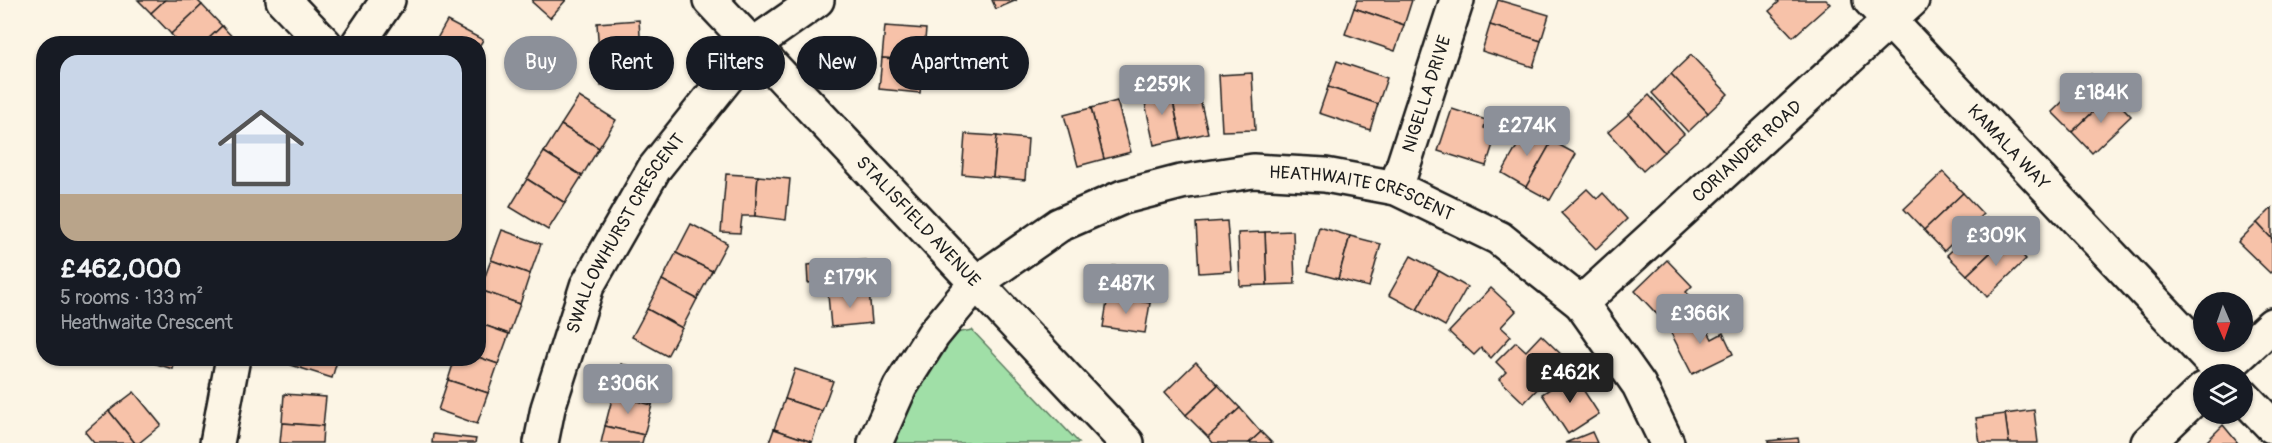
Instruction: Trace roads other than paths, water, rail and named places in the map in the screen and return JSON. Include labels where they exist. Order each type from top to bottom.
[{"type":"street","points":[[283,0],[317,36]]},
{"type":"street","points":[[363,36],[388,0]]},
{"type":"street","name":"STALISFIELD AVENUE","points":[[710,0],[744,36]]},
{"type":"street","name":"SWALLOWHURST CRESCENT","points":[[766,36],[817,0]]},
{"type":"street","name":"NIGELLA DRIVE","points":[[1396,188],[1457,0]]},
{"type":"street","name":"CORIANDER ROAD","points":[[1581,303],[1890,7]]},
{"type":"street","name":"KAMALA WAY","points":[[1890,7],[2207,364]]},
{"type":"street","name":"STALISFIELD AVENUE","points":[[785,79],[1127,443]]},
{"type":"street","name":"SWALLOWHURST CRESCENT","points":[[541,443],[548,408],[587,286],[654,169],[717,90]]},
{"type":"street","name":"HEATHWAITE CRESCENT","points":[[875,443],[900,387],[933,335],[976,283],[1059,225],[1123,197],[1181,182],[1253,171],[1325,175],[1396,188],[1499,238],[1581,303],[1639,385],[1667,443]]},
{"type":"street","points":[[2237,364],[2272,325]]},
{"type":"street","points":[[218,443],[232,366]]},
{"type":"street","points":[[2148,443],[2193,405]]},
{"type":"street","name":"KAMALA WAY","points":[[2253,409],[2272,426]]}]
